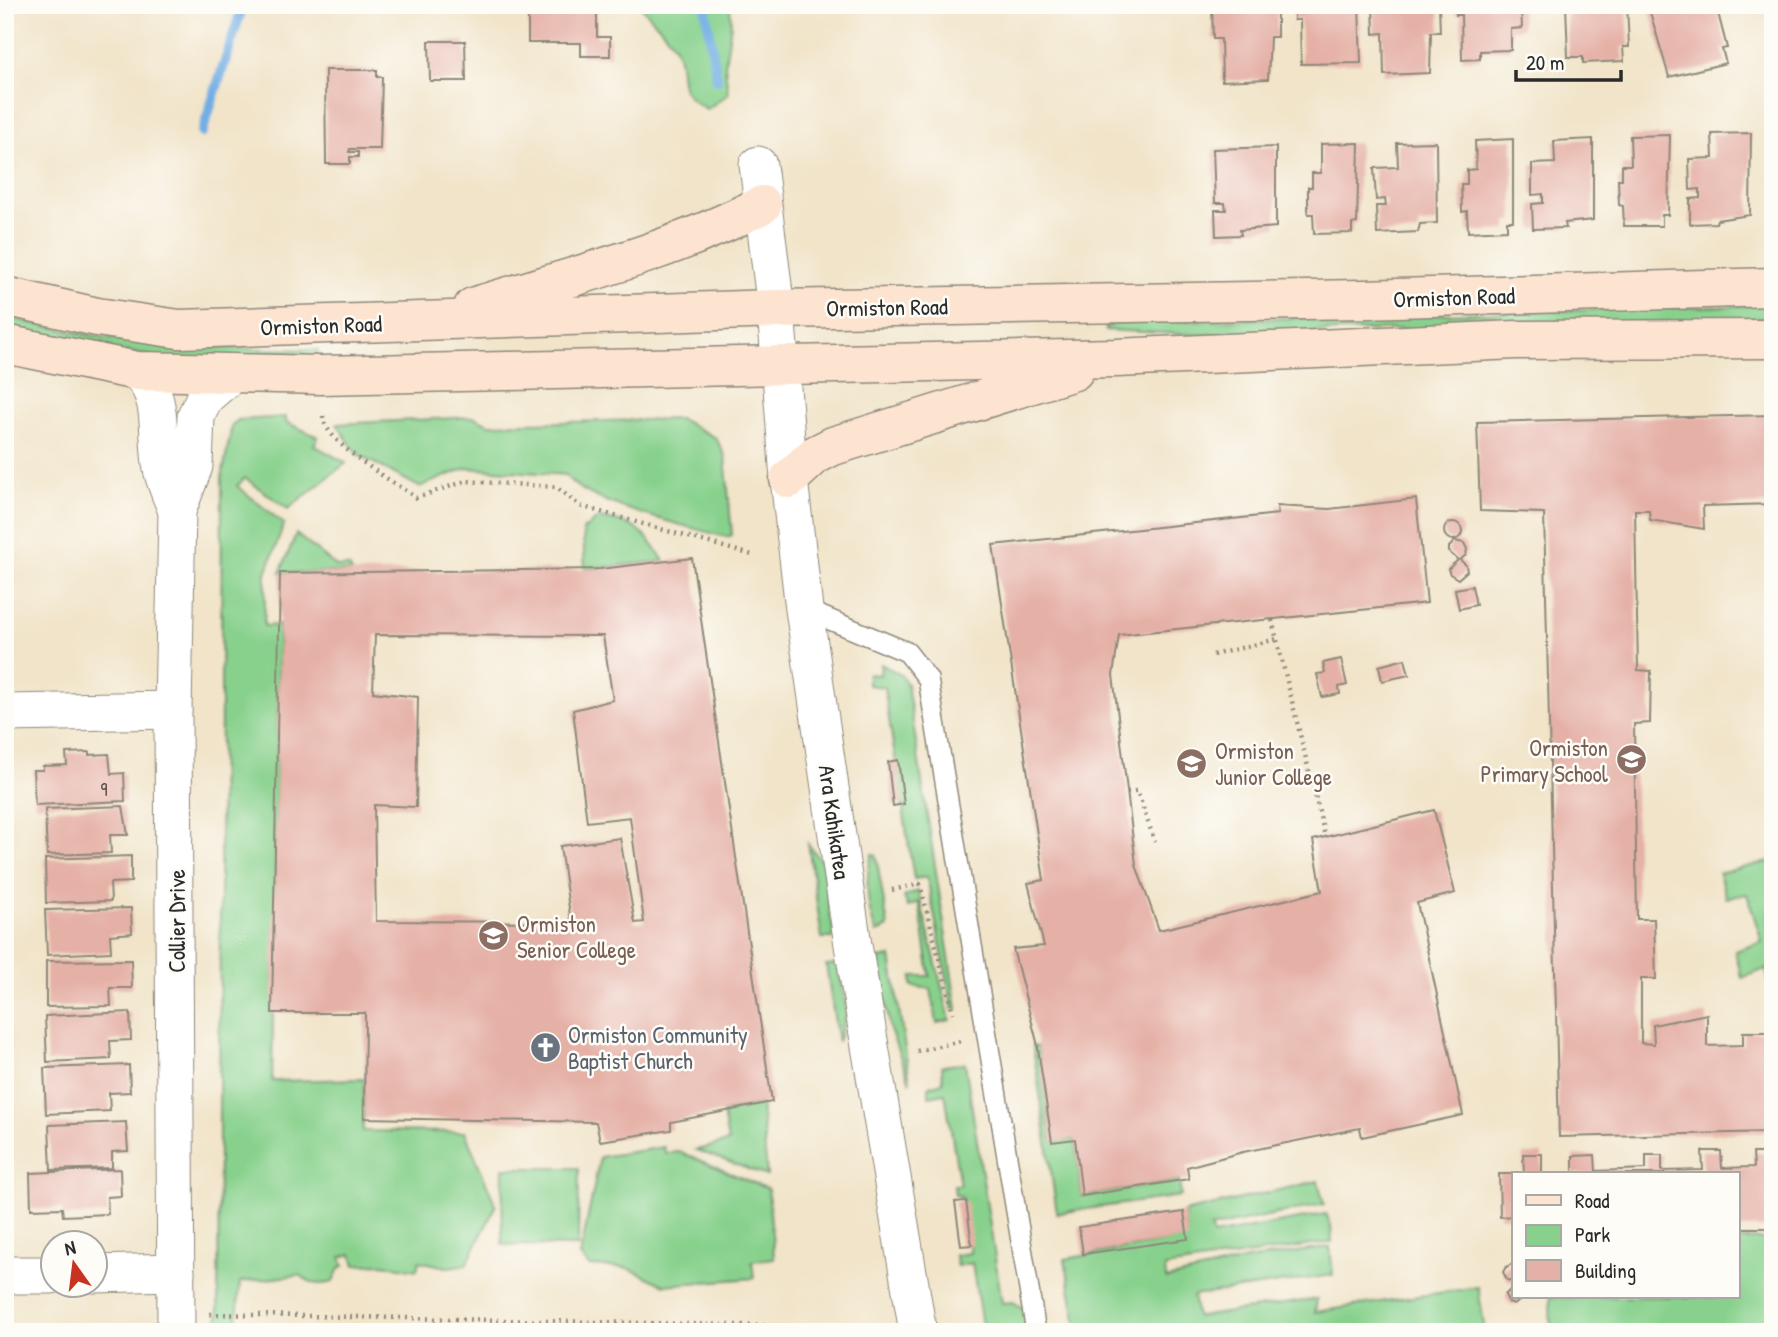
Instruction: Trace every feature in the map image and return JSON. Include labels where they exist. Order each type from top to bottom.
[{"type":"main road","points":[[428,321],[670,246],[719,227],[762,205]]},
{"type":"main road","name":"Ormiston Road","points":[[5,296],[97,317],[179,329],[776,309],[1348,300],[1773,287]]},
{"type":"main road","name":"Ormiston Road","points":[[5,344],[137,371],[232,374],[780,366],[1116,358],[1516,341],[1773,339]]},
{"type":"main road","points":[[789,479],[815,455],[833,446],[1116,358]]},
{"type":"street","name":"Ara Kahikatea","points":[[758,165],[776,309],[789,479],[804,609],[853,945],[904,1330]]},
{"type":"street","name":"Collier Drive","points":[[137,371],[148,380],[156,403],[162,470],[177,511]]},
{"type":"street","name":"Collier Drive","points":[[176,1332],[173,710],[177,511],[194,466],[196,416],[205,397],[232,374]]},
{"type":"street","points":[[5,713],[173,710]]},
{"type":"street","points":[[108,1274],[176,1272]]},
{"type":"street","points":[[5,1275],[38,1275]]},
{"type":"lane","points":[[804,609],[907,652],[928,679],[1036,1332]]},
{"type":"path","points":[[323,416],[324,424],[345,448],[416,498],[466,481],[556,487],[580,506],[751,555]]},
{"type":"path","points":[[1272,620],[1325,836]]},
{"type":"path","points":[[1213,655],[1277,639]]},
{"type":"path","points":[[1127,792],[1137,791],[1155,842]]},
{"type":"path","points":[[892,890],[920,884],[953,1015]]},
{"type":"path","points":[[917,1051],[960,1041],[957,1028]]},
{"type":"path","points":[[210,1314],[904,1330]]},
{"type":"green space","points":[[640,5],[730,5],[731,24],[725,65],[728,94],[707,109],[688,96],[682,83],[679,59],[673,43]]},
{"type":"green space","points":[[1773,305],[1773,319],[1198,335],[1106,330],[1105,323]]},
{"type":"green space","points":[[5,316],[122,340],[199,347],[318,350],[316,363],[185,363],[5,328]]},
{"type":"green space","points":[[286,417],[286,422],[318,437],[314,445],[346,463],[288,509],[245,478],[237,486],[284,524],[266,573],[264,626],[279,625],[272,1081],[364,1079],[363,1131],[465,1132],[496,1206],[466,1265],[446,1267],[419,1261],[417,1270],[383,1264],[355,1265],[352,1254],[341,1257],[344,1266],[339,1268],[333,1282],[315,1283],[300,1275],[240,1282],[237,1320],[242,1321],[241,1332],[218,1332],[222,477],[232,425],[238,420]]},
{"type":"green space","points":[[474,417],[489,424],[680,419],[716,438],[725,456],[732,535],[726,537],[665,521],[614,504],[575,485],[566,475],[467,468],[419,487],[357,454],[337,424]]},
{"type":"green space","points":[[599,518],[622,522],[638,530],[651,542],[664,561],[585,569],[583,530]]},
{"type":"green space","points":[[296,534],[337,567],[349,567],[352,572],[280,573]]},
{"type":"green space","points":[[881,664],[901,675],[907,684],[957,1009],[953,1009],[927,877],[914,879],[884,687],[868,685],[868,674],[880,675]]},
{"type":"green space","points":[[808,844],[822,862],[834,938],[822,938]]},
{"type":"green space","points":[[872,854],[876,855],[888,927],[877,933],[868,894]]},
{"type":"green space","points":[[1773,861],[1773,1000],[1766,969],[1742,978],[1735,951],[1762,942],[1747,894],[1726,898],[1719,873]]},
{"type":"green space","points":[[918,891],[950,1020],[937,1023],[931,989],[912,986],[912,976],[930,976],[919,902],[908,907],[904,897]]},
{"type":"green space","points":[[891,957],[910,1082],[890,1030],[879,959]]},
{"type":"green space","points":[[838,964],[847,1011],[838,1042],[826,965]]},
{"type":"green space","points":[[1033,1046],[1038,1047],[1052,1141],[1075,1139],[1082,1196],[1179,1181],[1181,1196],[1057,1213]]},
{"type":"green space","points":[[965,1063],[1002,1303],[1013,1302],[1025,1309],[1028,1332],[983,1332],[972,1263],[957,1266],[955,1255],[970,1253],[962,1196],[955,1195],[954,1185],[960,1185],[945,1093],[929,1096],[929,1086],[943,1082],[942,1066]]},
{"type":"green space","points":[[761,1104],[767,1176],[696,1150],[728,1142],[723,1113]]},
{"type":"green space","points":[[664,1147],[665,1153],[680,1152],[768,1189],[774,1258],[752,1261],[754,1278],[664,1285],[628,1268],[589,1266],[580,1256],[600,1157]]},
{"type":"green space","points":[[503,1168],[579,1168],[578,1246],[502,1245]]},
{"type":"green space","points":[[1318,1181],[1324,1204],[1210,1228],[1213,1235],[1326,1214],[1331,1226],[1332,1242],[1165,1267],[1166,1279],[1247,1260],[1330,1247],[1333,1275],[1193,1296],[1197,1317],[1317,1299],[1315,1312],[1478,1287],[1485,1332],[1078,1332],[1065,1259],[1187,1238],[1184,1212]]},
{"type":"green space","points":[[1773,1239],[1773,1332],[1551,1332],[1550,1298],[1740,1298],[1740,1240]]},
{"type":"building","points":[[528,5],[597,5],[597,37],[610,37],[610,56],[581,56],[581,43],[528,43]]},
{"type":"building","points":[[1212,5],[1277,5],[1277,37],[1270,37],[1268,79],[1222,81],[1221,39],[1213,39]]},
{"type":"building","points":[[1294,5],[1359,5],[1361,63],[1301,64],[1300,20],[1294,20]]},
{"type":"building","points":[[1373,5],[1439,5],[1440,32],[1431,32],[1430,73],[1384,75],[1383,33],[1374,34]]},
{"type":"building","points":[[1456,5],[1521,5],[1522,28],[1511,29],[1511,50],[1480,51],[1480,59],[1462,60],[1461,15],[1456,15]]},
{"type":"building","points":[[1566,5],[1627,5],[1629,47],[1623,47],[1624,61],[1583,63],[1583,57],[1568,57]]},
{"type":"building","points":[[1648,5],[1716,5],[1727,48],[1722,49],[1726,63],[1669,77]]},
{"type":"building","points":[[429,41],[465,41],[466,81],[430,81]]},
{"type":"building","points":[[325,70],[377,70],[377,77],[382,77],[380,149],[350,149],[349,152],[358,152],[358,157],[350,157],[350,164],[326,164]]},
{"type":"building","points":[[1751,133],[1750,215],[1717,220],[1716,223],[1690,224],[1690,199],[1700,198],[1700,189],[1690,190],[1689,159],[1713,158],[1712,134]]},
{"type":"building","points":[[1670,135],[1668,215],[1662,215],[1662,226],[1624,226],[1623,206],[1619,205],[1618,179],[1622,179],[1622,165],[1631,165],[1630,136]]},
{"type":"building","points":[[1513,139],[1513,221],[1507,221],[1507,230],[1468,232],[1467,211],[1462,212],[1461,184],[1467,184],[1467,170],[1476,169],[1475,141]]},
{"type":"building","points":[[1593,139],[1593,220],[1565,223],[1566,228],[1533,229],[1532,204],[1543,203],[1543,194],[1532,195],[1532,164],[1555,163],[1554,141]]},
{"type":"building","points":[[1436,142],[1437,223],[1420,224],[1418,232],[1377,234],[1376,206],[1386,206],[1385,199],[1376,200],[1374,168],[1398,167],[1397,143]]},
{"type":"building","points":[[1359,143],[1357,223],[1352,224],[1352,233],[1314,234],[1313,214],[1308,214],[1308,187],[1312,187],[1312,173],[1321,173],[1321,144]]},
{"type":"building","points":[[1276,147],[1276,227],[1240,230],[1241,235],[1216,236],[1215,210],[1226,210],[1225,203],[1215,203],[1213,149]]},
{"type":"building","points":[[1773,415],[1773,504],[1703,506],[1704,529],[1650,520],[1649,510],[1635,510],[1638,670],[1651,671],[1650,723],[1634,724],[1637,919],[1654,919],[1656,979],[1641,979],[1641,1043],[1654,1044],[1653,1025],[1707,1014],[1707,1046],[1743,1045],[1743,1032],[1773,1032],[1773,1132],[1559,1137],[1544,513],[1480,511],[1477,422]]},
{"type":"building","points":[[1416,499],[1427,603],[1119,635],[1113,675],[1136,865],[1159,930],[1322,891],[1313,840],[1434,810],[1455,893],[1417,903],[1463,1115],[1362,1137],[1360,1128],[1243,1152],[1187,1167],[1189,1179],[1082,1196],[1075,1139],[1052,1142],[1037,1042],[1013,949],[1044,946],[1028,883],[1044,880],[993,545],[1278,514],[1277,506],[1329,509]]},
{"type":"building","points":[[1449,522],[1457,522],[1462,531],[1460,538],[1449,540],[1444,535],[1444,527]]},
{"type":"building","points":[[1455,541],[1464,543],[1467,549],[1466,555],[1460,560],[1466,565],[1467,571],[1458,579],[1450,574],[1448,569],[1458,560],[1449,552],[1449,547]]},
{"type":"building","points":[[692,558],[772,1102],[671,1122],[671,1130],[600,1141],[596,1122],[364,1118],[365,1013],[272,1013],[280,573],[600,569]],"holes":[[[375,635],[603,636],[613,700],[573,710],[587,822],[630,817],[644,922],[635,923],[620,838],[560,846],[571,922],[376,921],[374,805],[416,807],[418,697],[373,692]]]},
{"type":"building","points":[[1472,586],[1476,605],[1459,609],[1455,589]]},
{"type":"building","points":[[1341,659],[1347,685],[1339,687],[1340,694],[1322,697],[1317,674],[1325,673],[1323,663]]},
{"type":"building","points":[[1405,659],[1409,675],[1382,681],[1379,666]]},
{"type":"building","points":[[89,752],[89,755],[109,754],[111,774],[124,773],[125,801],[35,805],[33,770],[43,770],[43,766],[67,765],[66,753]]},
{"type":"building","points":[[898,760],[904,804],[893,806],[888,762]]},
{"type":"building","points":[[123,806],[128,835],[110,835],[111,853],[47,855],[45,809]]},
{"type":"building","points":[[131,856],[131,882],[110,883],[111,901],[46,903],[45,859]]},
{"type":"building","points":[[131,908],[132,933],[110,935],[111,952],[47,955],[45,910]]},
{"type":"building","points":[[131,960],[132,988],[110,988],[111,1006],[46,1007],[46,961]]},
{"type":"building","points":[[130,1012],[131,1040],[110,1041],[111,1059],[47,1062],[45,1016]]},
{"type":"building","points":[[129,1065],[130,1092],[109,1093],[110,1111],[46,1114],[44,1068]]},
{"type":"building","points":[[126,1122],[128,1151],[112,1152],[112,1168],[51,1170],[49,1125]]},
{"type":"building","points":[[1702,1151],[1721,1151],[1722,1168],[1754,1167],[1753,1153],[1773,1153],[1773,1228],[1740,1228],[1740,1172],[1573,1172],[1573,1156],[1595,1155],[1596,1171],[1646,1169],[1646,1155],[1662,1155],[1662,1171],[1703,1170]]},
{"type":"building","points":[[1523,1154],[1542,1154],[1542,1172],[1524,1172]]},
{"type":"building","points":[[120,1169],[121,1196],[107,1197],[108,1214],[63,1216],[62,1208],[31,1209],[30,1173]]},
{"type":"building","points":[[1499,1174],[1512,1174],[1512,1216],[1500,1217]]},
{"type":"building","points":[[966,1201],[972,1245],[961,1246],[955,1202]]},
{"type":"building","points":[[1184,1212],[1188,1239],[1083,1254],[1079,1227]]},
{"type":"building","points":[[1512,1264],[1512,1282],[1507,1280],[1503,1272]]},
{"type":"building","points":[[1512,1288],[1512,1298],[1523,1298],[1514,1305],[1509,1303],[1505,1295]]},
{"type":"building","points":[[61,1327],[79,1327],[79,1332],[62,1332]]},
{"type":"waterway","points":[[202,133],[243,5]]},
{"type":"waterway","points":[[705,5],[717,80]]},
{"type":"place","name":"Ormiston Primary School","points":[[1631,760]]},
{"type":"place","name":"Ormiston Junior College","points":[[1192,763]]},
{"type":"place","name":"Ormiston Senior College","points":[[494,936]]},
{"type":"place","name":"Ormiston Community Baptist Church","points":[[545,1047]]}]
